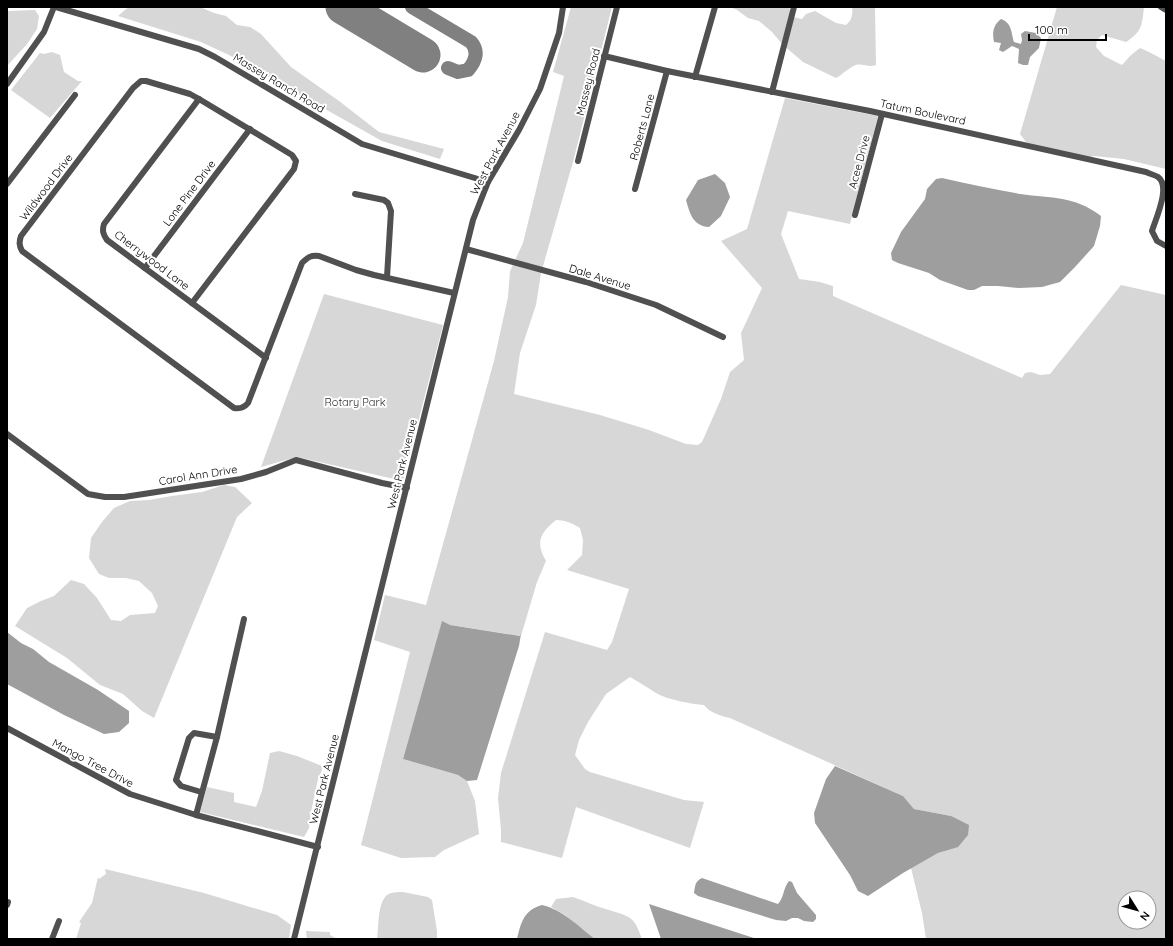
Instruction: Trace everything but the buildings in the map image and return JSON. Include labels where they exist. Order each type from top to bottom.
[{"type":"street","points":[[7,84],[44,32],[55,7]]},
{"type":"street","name":"Massey Ranch Road","points":[[55,7],[199,49],[216,57],[362,144],[488,182]]},
{"type":"street","name":"West Park Avenue","points":[[294,939],[473,220],[488,182],[519,130],[540,90],[559,34],[563,7]]},
{"type":"street","name":"Massey Road","points":[[578,161],[604,56],[618,7]]},
{"type":"street","points":[[695,77],[715,7]]},
{"type":"street","points":[[772,92],[794,7]]},
{"type":"street","points":[[1161,7],[1166,10]]},
{"type":"street","name":"Tatum Boulevard","points":[[604,56],[695,77],[882,114],[1146,172],[1158,177],[1163,183],[1164,192],[1152,231],[1157,241],[1166,246]]},
{"type":"street","name":"Roberts Lane","points":[[635,189],[667,71]]},
{"type":"street","name":"Wildwood Drive","points":[[192,303],[294,169],[296,161],[292,155],[190,94],[146,81],[141,81],[137,84],[21,236],[19,243],[20,247],[22,251],[234,408],[240,409],[248,403],[302,263],[308,257],[313,255],[319,256],[356,270],[454,293]]},
{"type":"street","points":[[7,184],[75,95]]},
{"type":"street","name":"Cherrywood Lane","points":[[199,99],[104,224],[102,230],[103,234],[107,240],[266,358]]},
{"type":"street","name":"Acee Drive","points":[[855,215],[882,114]]},
{"type":"street","name":"Lone Pine Drive","points":[[145,268],[250,129]]},
{"type":"street","points":[[355,194],[384,200],[388,203],[391,211],[387,277]]},
{"type":"street","name":"Dale Avenue","points":[[466,249],[586,282],[650,303],[723,337]]},
{"type":"street","name":"Carol Ann Drive","points":[[7,434],[88,494],[106,497],[124,497],[241,479],[266,472],[296,460],[382,483],[407,488]]},
{"type":"street","points":[[196,815],[217,737],[244,619]]},
{"type":"street","name":"Mango Tree Drive","points":[[7,728],[130,794],[196,815],[318,847]]},
{"type":"street","points":[[201,792],[181,786],[176,780],[189,738],[194,733],[217,737]]},
{"type":"street","points":[[52,939],[59,921]]},
{"type":"green space","points":[[130,7],[200,7],[226,16],[237,25],[250,27],[261,34],[291,67],[379,132],[444,149],[440,159],[382,141],[229,55],[201,42],[118,16]]},
{"type":"green space","points":[[571,7],[612,7],[573,162],[541,273],[536,305],[520,353],[514,394],[600,415],[649,430],[686,444],[698,445],[702,442],[721,399],[730,372],[744,360],[741,333],[762,288],[721,241],[747,229],[785,98],[878,116],[850,224],[788,211],[781,234],[799,279],[820,282],[833,286],[833,296],[1022,378],[1025,373],[1031,372],[1040,375],[1050,374],[1121,285],[1166,295],[1166,939],[926,939],[922,913],[911,868],[938,853],[958,846],[951,816],[914,809],[903,796],[730,718],[716,714],[704,705],[667,698],[630,677],[606,694],[588,722],[579,740],[575,755],[585,769],[590,772],[684,800],[704,802],[690,848],[576,807],[562,858],[501,842],[498,798],[501,773],[545,632],[607,650],[612,642],[629,589],[567,570],[582,555],[583,540],[580,528],[568,522],[559,520],[556,520],[546,529],[541,538],[541,548],[546,561],[537,582],[521,636],[450,625],[442,622],[403,759],[458,775],[467,781],[475,801],[479,834],[444,850],[435,857],[401,858],[361,845],[410,652],[374,640],[385,595],[426,605],[494,361],[508,297],[510,271],[523,243],[564,76],[553,72]]},
{"type":"green space","points":[[730,7],[789,7],[793,17],[802,19],[806,14],[815,11],[836,23],[846,25],[852,17],[852,7],[875,7],[876,65],[856,65],[836,78],[803,62],[759,21],[748,18]]},
{"type":"green space","points":[[1057,7],[1144,7],[1143,19],[1140,28],[1135,35],[1126,42],[1102,35],[1097,40],[1096,47],[1104,56],[1122,65],[1140,48],[1166,61],[1166,169],[1124,159],[1094,156],[1082,159],[1026,142],[1020,134]]},
{"type":"green space","points":[[35,10],[39,16],[37,29],[27,44],[7,66],[7,11]]},
{"type":"green space","points":[[52,52],[60,55],[64,72],[78,81],[82,81],[50,118],[11,90],[40,53],[44,54]]},
{"type":"green space","name":"Rotary Park","points":[[324,294],[443,325],[403,481],[297,457],[261,467]]},
{"type":"green space","points":[[224,485],[235,487],[252,503],[237,517],[154,718],[142,711],[123,694],[100,685],[67,658],[15,626],[27,608],[54,596],[71,580],[84,584],[97,598],[111,620],[121,621],[130,615],[155,613],[158,606],[152,593],[139,581],[126,578],[109,578],[99,574],[89,558],[91,538],[114,508],[130,501],[149,500],[202,492]]},
{"type":"green space","points":[[279,751],[297,756],[322,766],[311,812],[309,828],[304,837],[200,812],[207,787],[234,793],[234,802],[256,807],[262,791],[270,753]]},
{"type":"green space","points":[[105,869],[204,893],[277,915],[291,925],[289,939],[76,939],[81,923],[79,922],[92,903],[98,877],[99,879],[106,874]]},
{"type":"green space","points":[[403,892],[428,897],[432,900],[437,939],[377,939],[380,910],[384,899],[390,893]]},
{"type":"green space","points":[[573,897],[631,918],[637,926],[642,939],[595,939],[565,915],[551,907],[556,899]]},
{"type":"green space","points":[[306,931],[330,932],[330,935],[337,939],[307,939]]},
{"type":"shaded area","points":[[1001,19],[1009,25],[1014,42],[1021,44],[1021,34],[1025,31],[1036,33],[1041,38],[1039,48],[1030,57],[1028,65],[1018,63],[1019,49],[1012,46],[1003,52],[999,50],[1001,43],[994,42],[994,29],[996,24]]},
{"type":"shaded area","points":[[715,174],[725,183],[730,197],[721,216],[709,227],[696,222],[689,210],[686,200],[698,180]]},
{"type":"shaded area","points":[[942,178],[1020,194],[1062,199],[1081,204],[1101,216],[1100,226],[1094,246],[1060,282],[1042,287],[1019,288],[982,286],[974,290],[968,290],[940,280],[929,273],[892,260],[891,253],[901,232],[925,199],[927,189],[936,179]]},
{"type":"shaded area","points":[[442,621],[450,625],[520,636],[521,634],[519,646],[477,780],[467,781],[458,775],[403,759]]},
{"type":"shaded area","points":[[7,632],[21,643],[33,649],[49,662],[98,690],[129,711],[129,723],[119,732],[104,734],[64,715],[7,684]]},
{"type":"shaded area","points":[[835,766],[903,796],[914,809],[951,816],[969,825],[968,835],[958,847],[938,853],[903,873],[868,896],[858,891],[850,875],[815,823],[814,813],[826,779]]},
{"type":"shaded area","points":[[702,878],[778,904],[787,884],[789,881],[792,882],[797,893],[816,915],[816,919],[813,922],[804,921],[798,918],[792,918],[786,921],[776,920],[698,896],[694,893],[695,886]]},
{"type":"shaded area","points":[[649,904],[757,939],[661,939]]},
{"type":"shaded area","points":[[542,905],[550,907],[564,915],[595,939],[517,939],[520,927],[527,913]]},
{"type":"taxiway","points":[[412,7],[471,42],[473,45],[476,56],[468,70],[458,72],[448,68]]},
{"type":"runway","points":[[343,7],[423,55]]}]
